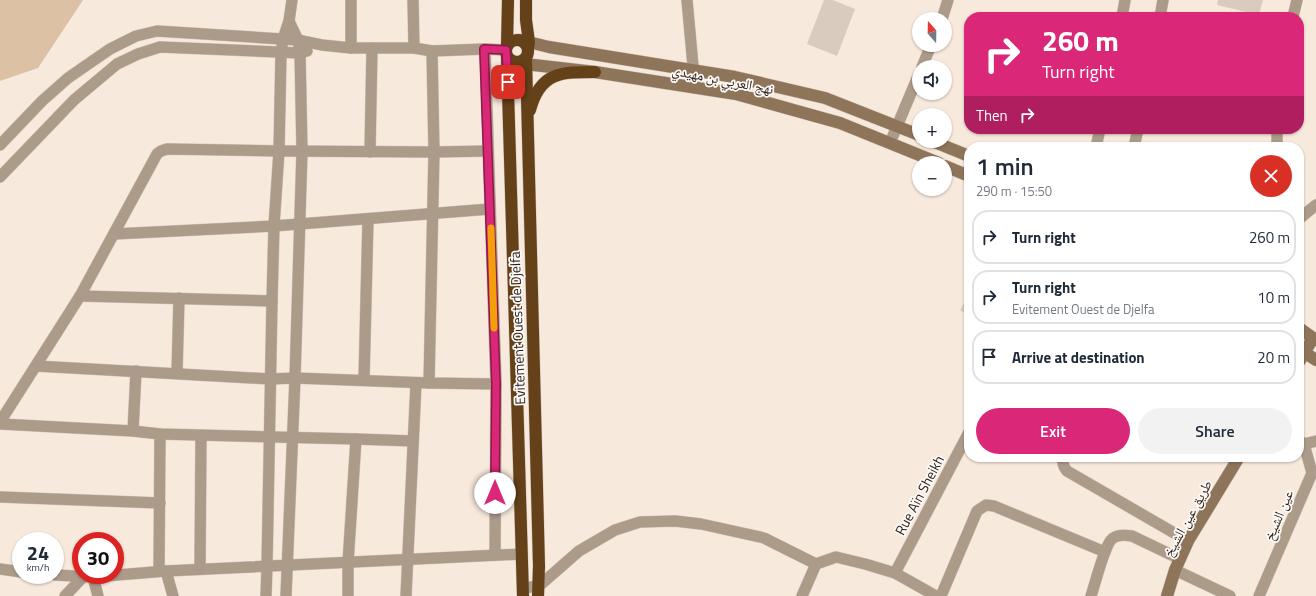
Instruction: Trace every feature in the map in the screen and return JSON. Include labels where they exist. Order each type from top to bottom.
[{"type":"highway","name":"Evitement Ouest de Djelfa","points":[[508,0],[518,52],[527,125],[538,591]]},
{"type":"highway","name":"Evitement Ouest de Djelfa","points":[[523,592],[518,52],[526,20],[526,0]]},
{"type":"highway","points":[[527,125],[532,104],[537,92],[550,78],[570,72],[595,72]]},
{"type":"main road","name":"نهج العربي بن مهيدي","points":[[518,52],[694,70],[735,77],[825,98],[912,133]]},
{"type":"main road","name":"نهج العربي بن مهيدي","points":[[518,52],[595,72],[736,94],[803,112],[840,124],[921,156]]},
{"type":"main road","points":[[914,153],[916,148]]},
{"type":"main road","points":[[949,148],[964,154]]},
{"type":"main road","points":[[952,169],[964,174]]},
{"type":"main road","points":[[1304,331],[1315,339],[1304,352]]},
{"type":"main road","points":[[1304,356],[1316,360]]},
{"type":"main road","name":"طريق عين الشيخ","points":[[1167,596],[1177,565],[1188,542],[1236,462]]},
{"type":"street","points":[[266,596],[274,226],[279,152],[281,53],[283,39],[289,21],[292,0]]},
{"type":"street","points":[[351,0],[351,48]]},
{"type":"street","points":[[413,0],[414,48]]},
{"type":"street","points":[[687,0],[695,88]]},
{"type":"street","points":[[944,12],[948,0]]},
{"type":"street","points":[[1123,12],[1125,0]]},
{"type":"street","points":[[1161,12],[1163,0]]},
{"type":"street","points":[[1294,12],[1297,0]]},
{"type":"street","points":[[286,596],[302,151],[300,54],[298,40],[289,21]]},
{"type":"street","points":[[0,145],[42,101],[68,78],[110,49],[136,36],[157,31],[298,40],[322,45],[351,48],[414,48],[432,51],[484,49],[518,52]]},
{"type":"street","points":[[0,177],[74,100],[117,64],[138,54],[160,47],[300,54],[322,45]]},
{"type":"street","points":[[370,152],[372,48]]},
{"type":"street","points":[[484,49],[496,384],[495,555]]},
{"type":"street","points":[[429,383],[434,152],[432,51]]},
{"type":"street","points":[[890,143],[912,91]]},
{"type":"street","points":[[413,441],[201,436],[0,423],[80,296],[157,154],[161,151],[167,149],[279,152],[488,151]]},
{"type":"street","points":[[1304,215],[1316,205]]},
{"type":"street","points":[[114,234],[274,226],[490,209]]},
{"type":"street","points":[[364,380],[368,219]]},
{"type":"street","points":[[80,296],[272,301]]},
{"type":"street","points":[[177,373],[180,298]]},
{"type":"street","points":[[36,366],[270,379],[295,378],[416,383],[496,384]]},
{"type":"street","points":[[133,431],[136,371]]},
{"type":"street","points":[[406,596],[416,383]]},
{"type":"street","points":[[160,434],[162,571],[173,596]]},
{"type":"street","points":[[200,569],[201,436]]},
{"type":"street","points":[[348,596],[348,563],[356,439]]},
{"type":"street","name":"Rue Aïn Sheikh","points":[[895,573],[964,442]]},
{"type":"street","points":[[1304,442],[1316,442]]},
{"type":"street","points":[[1304,448],[1316,487]]},
{"type":"street","points":[[1062,462],[1067,470],[1188,542]]},
{"type":"street","name":"عين الشيخ","points":[[1259,596],[1312,473]]},
{"type":"street","points":[[0,497],[160,503]]},
{"type":"street","points":[[941,596],[977,510],[986,505],[994,506],[1105,552]]},
{"type":"street","points":[[523,592],[538,591],[579,550],[615,530],[640,522],[675,521],[701,524],[764,538],[816,564],[836,557],[895,573],[936,596]]},
{"type":"street","points":[[1091,596],[1105,552],[1111,540],[1117,536],[1124,535],[1132,536],[1177,565],[1230,596]]},
{"type":"street","points":[[124,574],[200,569],[522,554]]},
{"type":"street","points":[[802,596],[816,564]]},
{"type":"street","points":[[0,569],[12,571]]},
{"type":"street","points":[[66,596],[80,584]]},
{"type":"street","points":[[92,584],[98,596]]},
{"type":"shaded area","points":[[0,0],[83,0],[38,68],[0,81]]},
{"type":"building","points":[[824,0],[833,0],[855,9],[837,56],[807,44]]},
{"type":"building","points":[[1218,0],[1263,0],[1260,12],[1246,12],[1217,5]]},
{"type":"building","points":[[964,303],[964,313],[960,310]]},
{"type":"slow traffic","points":[[491,228],[494,328]]},
{"type":"route","points":[[495,493],[496,384],[484,49],[506,50],[508,82]]}]
